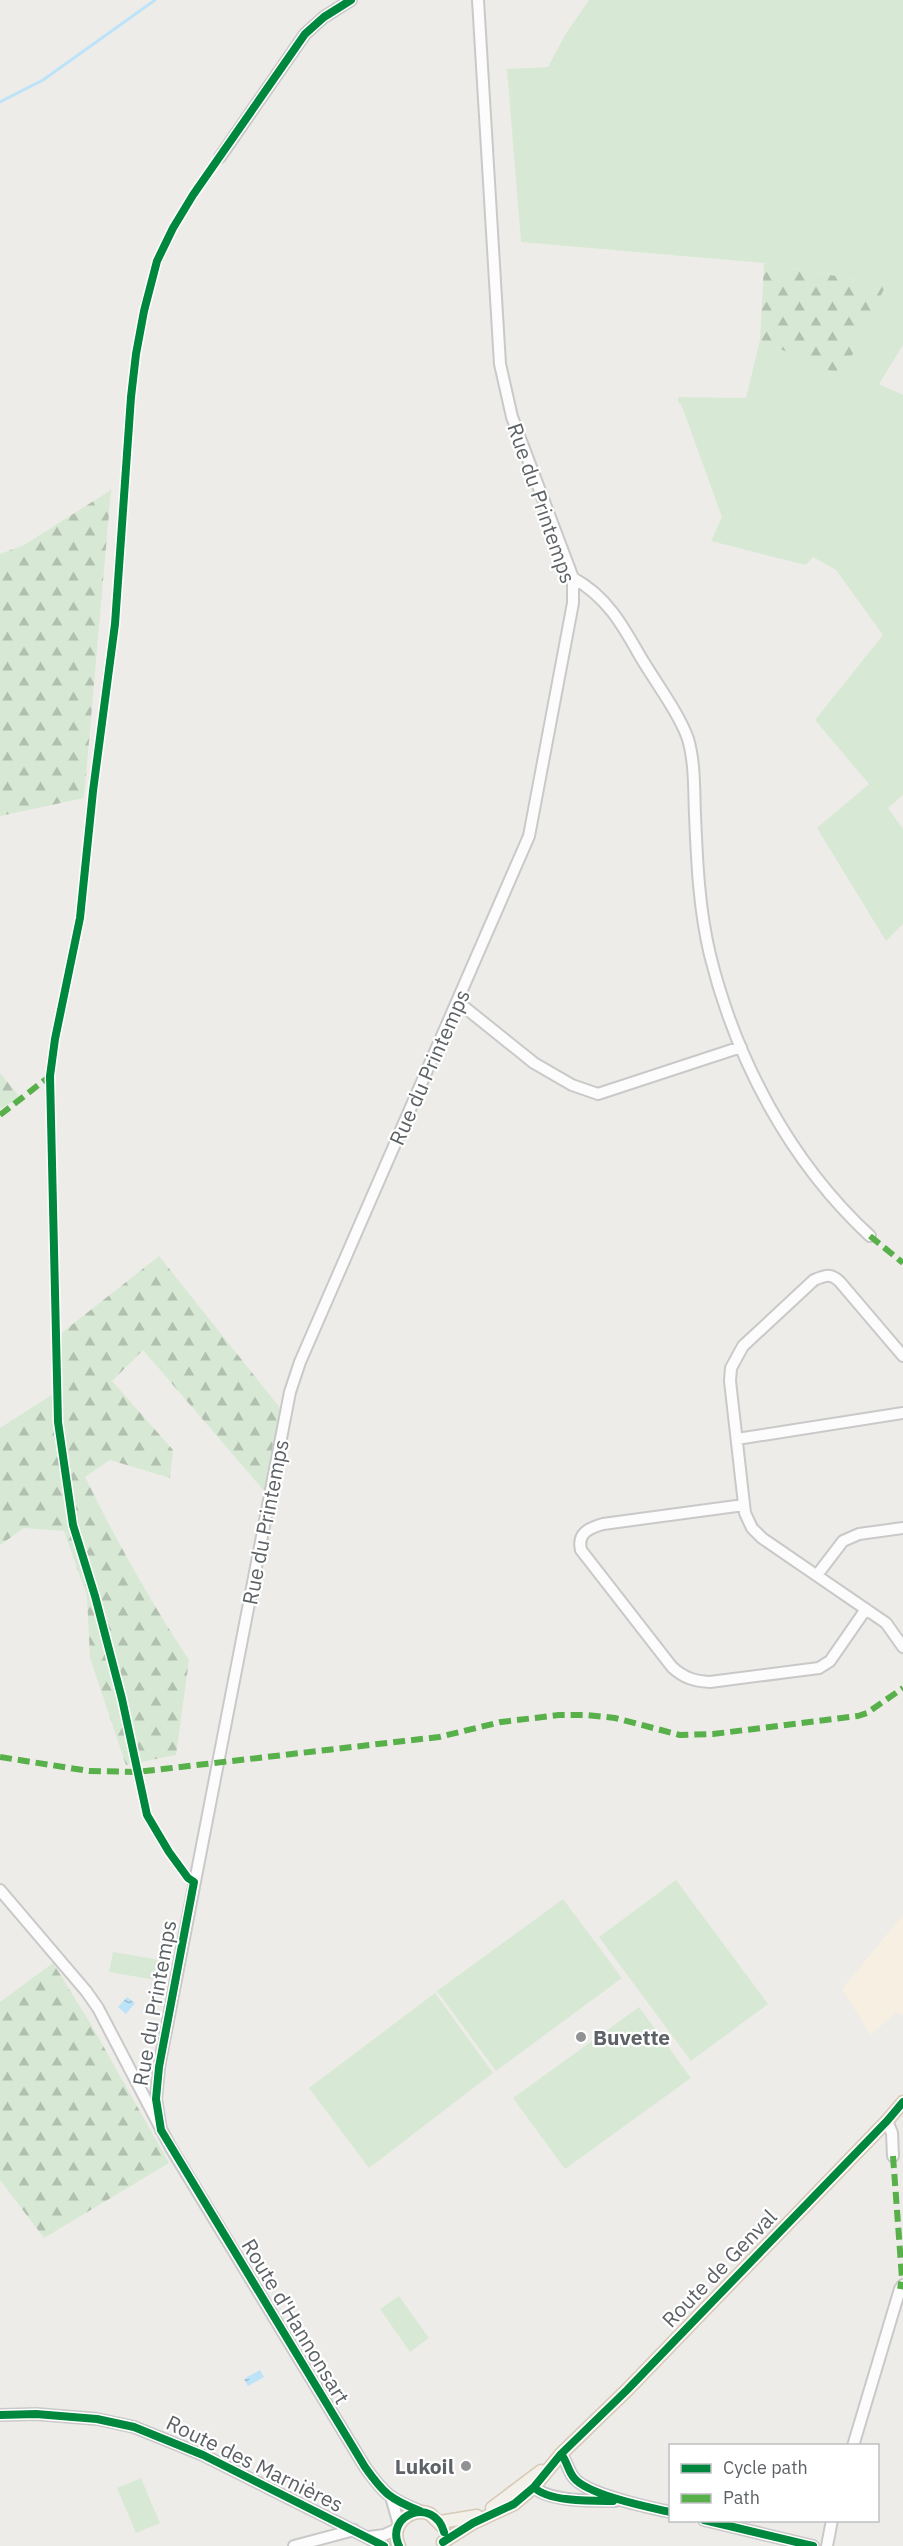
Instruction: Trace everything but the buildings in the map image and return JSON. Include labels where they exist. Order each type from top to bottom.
[{"type":"main road","name":"Route de Genval","points":[[440,2522],[480,2515],[504,2500],[559,2455],[627,2390],[888,2121],[903,2102]]},
{"type":"main road","name":"Route de Genval","points":[[442,2544],[473,2523],[514,2504],[534,2487],[559,2455]]},
{"type":"main road","points":[[399,2546],[398,2527],[407,2515],[420,2511],[430,2514],[440,2522],[444,2535],[442,2544]]},
{"type":"street","points":[[220,157],[305,34],[324,17],[351,0]]},
{"type":"street","name":"Rue du Printemps","points":[[161,2130],[156,2099],[159,2067],[290,1392],[305,1352],[529,836],[573,603],[573,578],[512,417],[500,364],[478,0]]},
{"type":"street","points":[[573,578],[596,592],[613,611],[688,739],[704,927],[717,980],[741,1047],[768,1102],[795,1149],[841,1209],[870,1236]]},
{"type":"street","points":[[458,1002],[534,1063],[572,1085],[598,1094],[741,1047]]},
{"type":"street","points":[[903,1356],[833,1276],[825,1275],[814,1280],[737,1354],[731,1368],[730,1381],[747,1521],[752,1528],[886,1623],[903,1647]]},
{"type":"street","points":[[737,1439],[903,1413]]},
{"type":"street","points":[[744,1505],[603,1524],[586,1529],[581,1536],[581,1550],[672,1667],[682,1676],[695,1681],[710,1682],[819,1668],[830,1661],[866,1609]]},
{"type":"street","points":[[817,1575],[843,1541],[859,1534],[903,1528]]},
{"type":"street","name":"Route d'Hannonsart","points":[[0,1890],[99,2008],[161,2130],[365,2467],[392,2500],[420,2511]]},
{"type":"street","points":[[888,2121],[892,2133],[893,2156]]},
{"type":"street","points":[[853,2444],[900,2289],[903,2286]]},
{"type":"street","name":"Route des Marnières","points":[[0,2415],[36,2414],[97,2419],[134,2427],[203,2455],[384,2546]]},
{"type":"street","points":[[559,2455],[580,2484],[625,2501],[669,2512]]},
{"type":"street","points":[[538,2474],[534,2487],[538,2493],[596,2501],[625,2501]]},
{"type":"street","name":"Route d'Hannonsart","points":[[392,2500],[398,2527]]},
{"type":"street","points":[[712,2522],[813,2546]]},
{"type":"street","points":[[827,2546],[832,2522]]},
{"type":"street","points":[[369,2537],[384,2535],[398,2527]]},
{"type":"street","points":[[294,2546],[354,2530]]},
{"type":"shaded area","points":[[903,1915],[903,2015],[896,2012],[871,2035],[842,1989]]},
{"type":"green space","points":[[589,0],[903,0],[903,345],[879,384],[903,395],[903,795],[888,808],[903,829],[903,924],[886,941],[817,828],[869,784],[815,720],[883,635],[836,570],[813,557],[806,565],[711,541],[722,517],[681,404],[678,403],[678,397],[746,398],[760,340],[842,375],[886,285],[764,263],[521,242],[507,69],[548,67],[565,35]]},
{"type":"green space","points":[[764,263],[886,285],[842,376],[760,340]]},
{"type":"green space","points":[[111,490],[84,798],[0,816],[0,554],[24,545]]},
{"type":"green space","points":[[0,1073],[20,1097],[0,1109]]},
{"type":"green space","points":[[159,1256],[281,1409],[265,1492],[143,1350],[112,1381],[173,1450],[170,1478],[110,1460],[85,1477],[134,1570],[189,1660],[176,1755],[126,1765],[90,1658],[87,1596],[64,1531],[24,1528],[0,1545],[0,1428],[53,1394],[59,1335]]},
{"type":"green space","points":[[676,1880],[768,2004],[691,2061],[599,1937]]},
{"type":"green space","points":[[563,1899],[622,1978],[496,2071],[437,1991]]},
{"type":"green space","points":[[113,1952],[160,1960],[156,1980],[109,1972]]},
{"type":"green space","points":[[53,1963],[92,2026],[169,2163],[44,2238],[0,2180],[0,2002]]},
{"type":"green space","points":[[435,1993],[493,2073],[369,2168],[309,2088]]},
{"type":"green space","points":[[639,2007],[691,2078],[565,2169],[513,2098]]},
{"type":"green space","points":[[399,2296],[429,2338],[410,2352],[380,2309]]},
{"type":"green space","points":[[141,2478],[160,2523],[136,2533],[117,2488]]},
{"type":"water","points":[[127,1997],[135,2003],[126,2014],[118,2007]]},
{"type":"water","points":[[260,2370],[264,2377],[248,2386],[244,2379]]},
{"type":"waterway","points":[[0,102],[43,80],[155,0]]},
{"type":"marked path","points":[[0,1115],[50,1076]]},
{"type":"marked path","points":[[870,1236],[903,1263]]},
{"type":"marked path","points":[[0,1757],[89,1771],[137,1772],[439,1737],[501,1722],[559,1715],[615,1718],[680,1735],[713,1734],[858,1716],[867,1713],[903,1688]]},
{"type":"marked path","points":[[893,2156],[902,2278],[900,2289]]},
{"type":"cycle path","points":[[351,0],[324,17],[305,34],[193,195],[157,261],[144,311],[131,397],[115,624],[93,791],[80,918],[55,1039],[50,1076],[58,1422],[73,1525],[95,1596],[122,1699],[147,1815],[169,1852],[188,1878],[194,1882],[159,2067],[156,2099],[161,2130],[365,2467],[388,2495],[420,2511]]},
{"type":"cycle path","points":[[443,2542],[473,2523],[514,2504],[534,2487],[561,2454],[627,2390],[903,2102]]},
{"type":"cycle path","points":[[0,2415],[36,2414],[97,2419],[134,2427],[203,2455],[384,2546]]},
{"type":"cycle path","points":[[561,2454],[574,2478],[592,2490],[619,2500],[669,2512]]},
{"type":"cycle path","points":[[534,2487],[549,2496],[559,2498],[613,2501]]},
{"type":"cycle path","points":[[399,2546],[396,2535],[398,2525],[412,2514],[421,2512],[431,2514],[439,2521],[444,2532]]},
{"type":"cycle path","points":[[712,2522],[813,2546]]},
{"type":"place","name":"Buvette","points":[[581,2037]]},
{"type":"place","name":"Lukoil","points":[[466,2466]]}]
